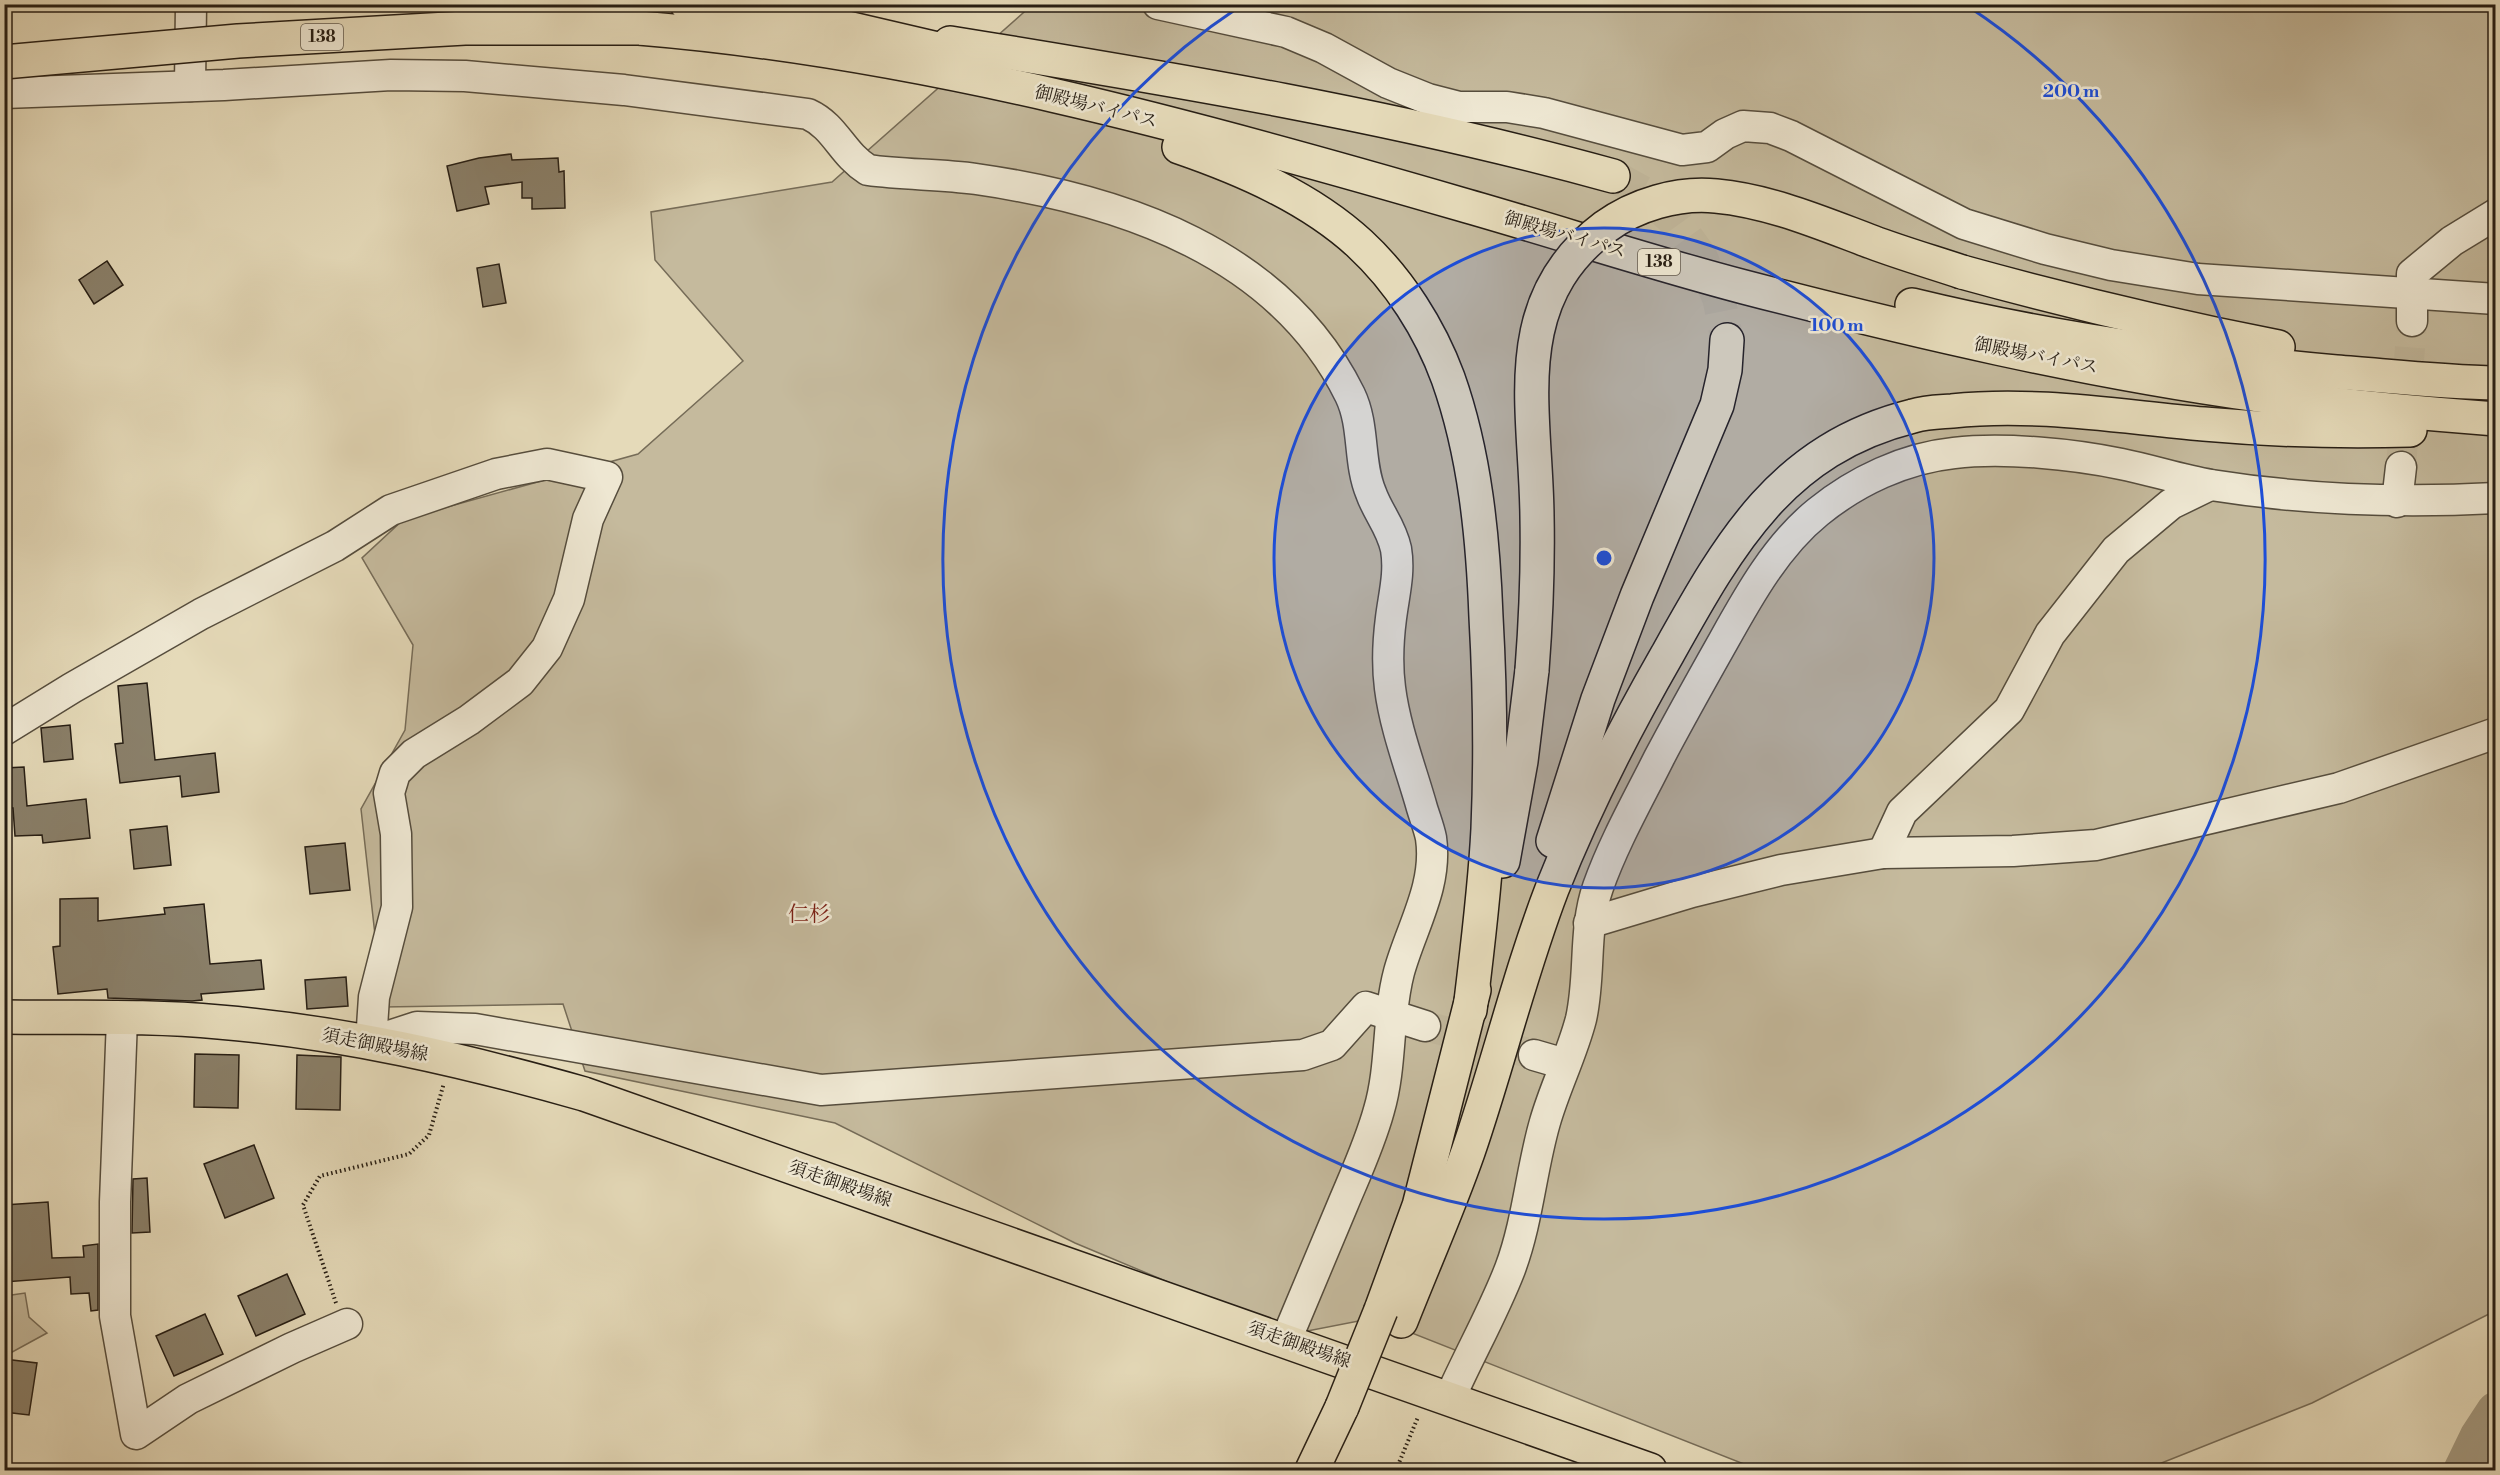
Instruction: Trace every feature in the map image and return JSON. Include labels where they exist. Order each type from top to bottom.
[{"type":"main road","name":"御殿場バイパス","points":[[687,4],[836,39],[1007,86],[1190,129],[1453,202],[1741,286],[1960,341],[2104,369],[2255,394],[2377,410],[2496,419]]},
{"type":"main road","name":"御殿場バイパス","points":[[4,62],[238,41],[453,29],[639,28],[718,35],[836,39],[1171,103],[1747,266],[1965,318],[2104,343],[2257,364],[2496,384]]},
{"type":"main road","points":[[836,39],[1190,82],[1341,111],[1552,159],[1613,176]]},
{"type":"main road","points":[[836,39],[1215,159],[1265,182],[1317,210],[1361,244],[1398,286],[1427,330],[1448,378],[1464,433],[1477,506],[1484,571],[1490,703],[1488,830],[1470,1010]]},
{"type":"main road","points":[[1391,1316],[1470,1010],[1503,858],[1521,760],[1532,670],[1538,583],[1531,373],[1535,333],[1548,295],[1566,265],[1588,240],[1614,220],[1642,206],[1680,197],[1714,196],[1752,201],[1962,272],[2163,324],[2329,357],[2496,374]]},
{"type":"main road","points":[[1442,1217],[1565,801],[1598,699],[1717,405],[1725,370],[1727,340]]},
{"type":"main road","points":[[1336,1470],[1352,1411],[1391,1316],[1442,1217],[1467,1154],[1527,961],[1552,890],[1584,813],[1633,715],[1724,557],[1766,502],[1806,464],[1852,436],[1915,415],[1981,408],[2053,409],[2209,425],[2352,431],[2496,427]]},
{"type":"main road","name":"須走御殿場線","points":[[4,1017],[217,1021],[370,1042],[451,1059],[584,1094],[1650,1470]]},
{"type":"main road","points":[[1312,1470],[1352,1411]]},
{"type":"street","points":[[190,86],[191,4]]},
{"type":"street","points":[[1158,4],[1286,32],[1324,48],[1389,83],[1428,99],[1459,107],[1507,107],[1544,113],[1682,150],[1707,147],[1743,126],[1770,128],[1791,136],[1964,224],[2045,249],[2110,265],[2198,279],[2248,281],[2412,308],[2432,294],[2496,299]]},
{"type":"street","points":[[4,93],[392,75],[465,76],[624,90],[808,114],[820,120],[854,161],[868,170],[978,179],[1094,204],[1202,244],[1238,267],[1301,322],[1333,362],[1353,400],[1362,434],[1364,463],[1371,494],[1385,518],[1395,545],[1399,571],[1391,622],[1390,690],[1431,838],[1431,867],[1426,897],[1399,973],[1391,1015],[1390,1044],[1377,1116],[1368,1145],[1286,1340]]},
{"type":"street","points":[[2412,308],[2412,274],[2452,241],[2496,214]]},
{"type":"street","points":[[1439,1395],[1510,1268],[1528,1205],[1544,1124],[1580,1022],[1587,984],[1589,923],[1598,887],[1632,811],[1685,708],[1736,619],[1762,577],[1814,515],[1847,491],[1883,472],[1920,459],[1954,453],[1992,452],[2041,454],[2119,463],[2210,485],[2397,502],[2496,498]]},
{"type":"street","points":[[4,730],[201,614],[335,546],[391,510],[496,474],[547,464],[606,477],[588,519],[569,599],[547,648],[520,682],[469,720],[414,754],[395,773],[389,793],[396,834],[397,907],[374,997],[370,1042],[417,1027],[475,1029],[821,1089],[1303,1055],[1332,1045],[1366,1007],[1425,1026]]},
{"type":"street","points":[[2397,502],[2401,467]]},
{"type":"street","points":[[1883,853],[1902,812],[2009,710],[2049,634],[2116,550],[2171,504],[2210,485]]},
{"type":"street","points":[[1589,923],[1692,892],[1781,870],[1883,853],[2013,851],[2096,845],[2339,788],[2496,733]]},
{"type":"street","points":[[122,1019],[114,1202],[115,1316],[136,1434],[188,1400],[292,1348],[347,1324]]},
{"type":"street","points":[[1534,1054],[1565,1064]]},
{"type":"path","points":[[347,1324],[337,1307],[303,1205],[320,1176],[410,1154],[429,1135],[451,1059]]},
{"type":"path","points":[[1396,1470],[1439,1395]]},
{"type":"shaded area","points":[[1032,5],[2495,5],[2495,1311],[2312,1403],[2154,1466],[2125,1470],[1759,1470],[1374,1318],[1292,1334],[1075,1243],[835,1123],[585,1071],[563,1004],[383,1007],[361,809],[405,730],[413,645],[362,558],[404,519],[638,454],[743,361],[655,260],[651,212],[832,182]]},
{"type":"shaded area","points":[[25,1293],[29,1317],[47,1333],[5,1356],[5,1296]]},
{"type":"building","points":[[511,154],[512,160],[558,158],[559,172],[564,171],[565,208],[532,209],[532,198],[522,198],[522,182],[485,187],[489,204],[457,211],[447,166],[479,158]]},
{"type":"building","points":[[107,261],[123,285],[94,304],[79,280]]},
{"type":"building","points":[[499,264],[506,303],[483,307],[477,268]]},
{"type":"building","points":[[147,683],[155,760],[215,753],[219,792],[182,797],[180,776],[120,783],[115,744],[123,743],[118,686]]},
{"type":"building","points":[[70,725],[73,759],[44,762],[41,728]]},
{"type":"building","points":[[24,767],[27,806],[86,799],[90,838],[43,843],[42,835],[15,836],[13,808],[4,808],[4,768]]},
{"type":"building","points":[[167,826],[171,865],[134,869],[130,830]]},
{"type":"building","points":[[345,843],[350,890],[310,894],[305,847]]},
{"type":"building","points":[[98,898],[98,921],[165,914],[164,908],[204,904],[210,964],[261,960],[264,989],[201,994],[202,1000],[192,1001],[108,998],[107,989],[58,994],[53,947],[60,946],[60,899]]},
{"type":"building","points":[[346,977],[348,1006],[307,1009],[305,980]]},
{"type":"building","points":[[195,1054],[239,1055],[238,1108],[194,1107]]},
{"type":"building","points":[[297,1055],[341,1057],[340,1110],[296,1109]]},
{"type":"building","points":[[254,1145],[274,1198],[225,1218],[204,1164]]},
{"type":"building","points":[[147,1178],[150,1232],[132,1233],[133,1179]]},
{"type":"building","points":[[48,1202],[52,1258],[84,1257],[83,1246],[98,1244],[98,1310],[91,1311],[89,1293],[71,1294],[70,1277],[4,1282],[4,1205]]},
{"type":"building","points":[[287,1274],[305,1314],[256,1336],[238,1296]]},
{"type":"building","points":[[205,1314],[223,1354],[174,1376],[156,1336]]},
{"type":"building","points":[[4,1359],[37,1363],[29,1415],[4,1412]]},
{"type":"waterway","points":[[2463,1470],[2479,1437],[2496,1411]]},
{"type":"tunnel","points":[[1613,176],[1644,193],[1676,222],[1701,257],[1719,299],[1727,340]]},
{"type":"tunnel","points":[[2401,467],[2412,321]]},
{"type":"tunnel","points":[[1425,1026],[1525,1052]]},
{"type":"district","name":"仁杉","points":[[809,915]]}]
